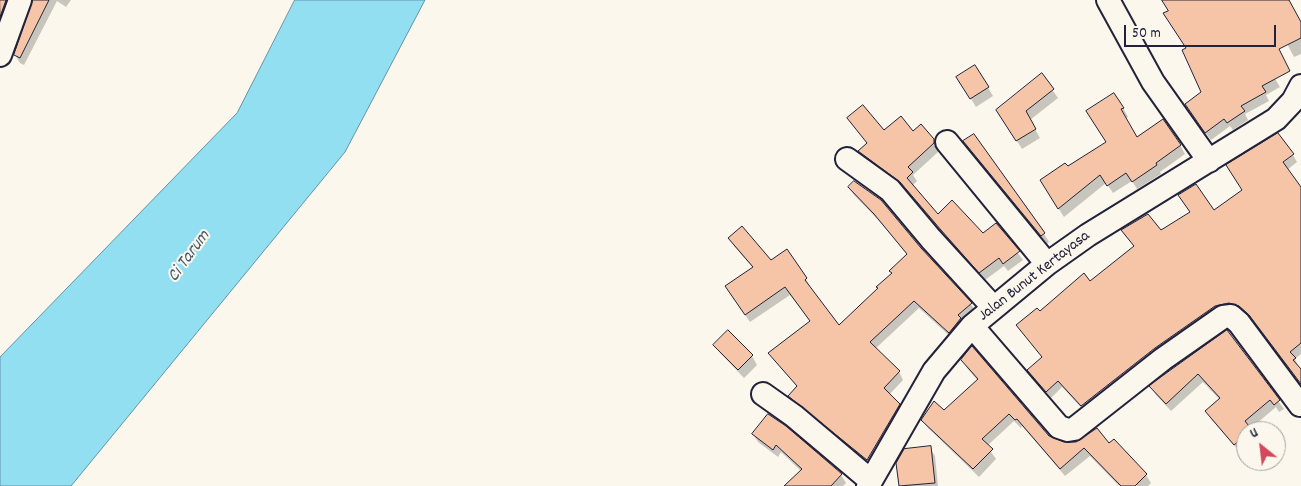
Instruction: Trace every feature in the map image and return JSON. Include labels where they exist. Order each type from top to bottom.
[{"type":"street","points":[[0,55],[20,0]]},
{"type":"street","points":[[1108,0],[1153,82],[1209,161]]},
{"type":"street","name":"Jalan Bunut Kertayasa","points":[[870,483],[934,371],[972,326],[1047,264],[1128,209],[1276,119],[1293,101],[1301,86]]},
{"type":"street","points":[[947,142],[1047,264]]},
{"type":"street","points":[[847,159],[890,190],[931,239],[994,308]]},
{"type":"street","points":[[972,326],[1059,427],[1068,430],[1074,429],[1223,316],[1231,316],[1239,323],[1300,405]]},
{"type":"street","points":[[763,394],[794,416],[870,483]]},
{"type":"water","name":"Ci Tarum","points":[[295,0],[425,0],[345,152],[71,486],[0,486],[0,357],[237,113]]},
{"type":"building","points":[[0,0],[6,0],[0,17]]},
{"type":"building","points":[[33,0],[49,0],[20,58],[14,55]]},
{"type":"building","points":[[1162,0],[1289,0],[1301,22],[1301,38],[1279,49],[1290,71],[1262,86],[1266,92],[1241,106],[1245,111],[1227,123],[1224,119],[1205,133],[1185,104],[1201,92],[1182,50],[1186,48],[1163,13],[1168,11]]},
{"type":"building","points":[[975,65],[989,87],[970,99],[956,77]]},
{"type":"building","points":[[1042,73],[1054,89],[1026,111],[1036,129],[1016,141],[996,110]]},
{"type":"building","points":[[1114,93],[1124,108],[1121,109],[1137,137],[1163,119],[1181,145],[1132,182],[1126,173],[1107,186],[1100,175],[1058,209],[1040,180],[1065,163],[1068,166],[1106,142],[1086,111]]},
{"type":"building","points":[[863,105],[884,130],[901,116],[913,131],[921,124],[934,139],[934,143],[908,167],[913,172],[907,178],[938,214],[952,200],[983,233],[996,223],[1020,251],[1003,264],[999,258],[979,273],[900,182],[858,151],[867,143],[847,118]]},
{"type":"building","points":[[1278,133],[1294,154],[1283,162],[1301,187],[1301,343],[1290,352],[1296,358],[1293,360],[1301,369],[1301,384],[1249,315],[1239,306],[1229,303],[1215,306],[1155,348],[1081,406],[1058,381],[1046,392],[1027,370],[1042,357],[1016,325],[1037,308],[1040,311],[1084,273],[1090,281],[1134,246],[1121,230],[1148,214],[1161,230],[1190,212],[1178,195],[1196,184],[1214,210],[1242,190],[1226,165]]},
{"type":"building","points":[[974,134],[1045,233],[1041,236],[963,141]]},
{"type":"building","points":[[854,181],[881,200],[921,248],[972,303],[958,315],[961,318],[949,333],[914,301],[870,342],[900,371],[884,388],[900,404],[867,460],[788,396],[797,386],[768,353],[810,321],[785,287],[745,315],[725,286],[753,267],[728,238],[742,226],[771,260],[787,249],[807,278],[805,280],[839,325],[878,288],[876,287],[892,273],[889,271],[907,254],[874,214],[848,187]]},
{"type":"building","points":[[728,330],[753,355],[738,370],[713,345]]},
{"type":"building","points":[[1227,330],[1280,400],[1274,405],[1270,400],[1245,421],[1236,421],[1236,443],[1234,445],[1205,411],[1220,398],[1198,374],[1166,404],[1149,386]]},
{"type":"building","points":[[972,346],[1049,436],[1064,442],[1076,442],[1097,428],[1109,443],[1114,439],[1147,474],[1135,486],[1121,486],[1084,448],[1060,469],[1017,419],[1015,420],[1009,414],[982,439],[993,449],[973,469],[921,420],[934,401],[944,410],[978,379],[961,360]]},
{"type":"building","points":[[768,414],[786,426],[842,474],[831,486],[784,486],[802,469],[776,445],[773,450],[752,434]]},
{"type":"building","points":[[931,446],[935,483],[899,486],[896,463],[904,449]]}]
